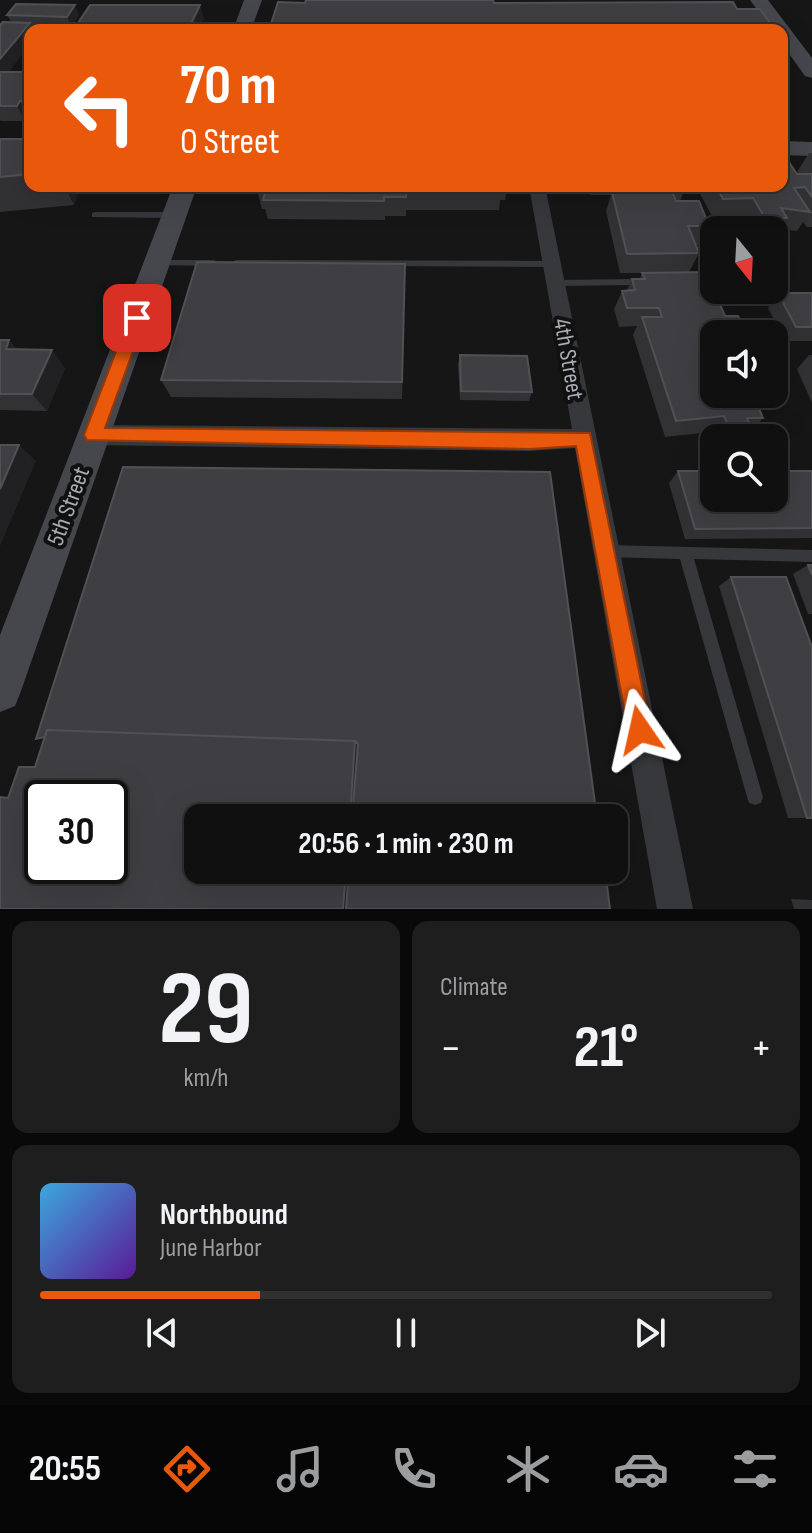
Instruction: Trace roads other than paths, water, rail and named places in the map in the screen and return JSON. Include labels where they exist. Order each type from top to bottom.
[{"type":"street","points":[[244,24],[253,0]]},
{"type":"street","points":[[759,0],[777,24]]},
{"type":"street","points":[[788,39],[812,72]]},
{"type":"street","points":[[788,148],[812,149]]},
{"type":"street","name":"5th Street","points":[[0,691],[183,192]]},
{"type":"street","name":"4th Street","points":[[538,192],[675,909]]},
{"type":"street","points":[[93,435],[529,441],[584,438]]},
{"type":"lane","points":[[95,215],[174,215]]},
{"type":"lane","points":[[157,263],[553,274],[637,282]]},
{"type":"lane","points":[[605,551],[812,556]]},
{"type":"lane","points":[[685,553],[755,797]]}]
